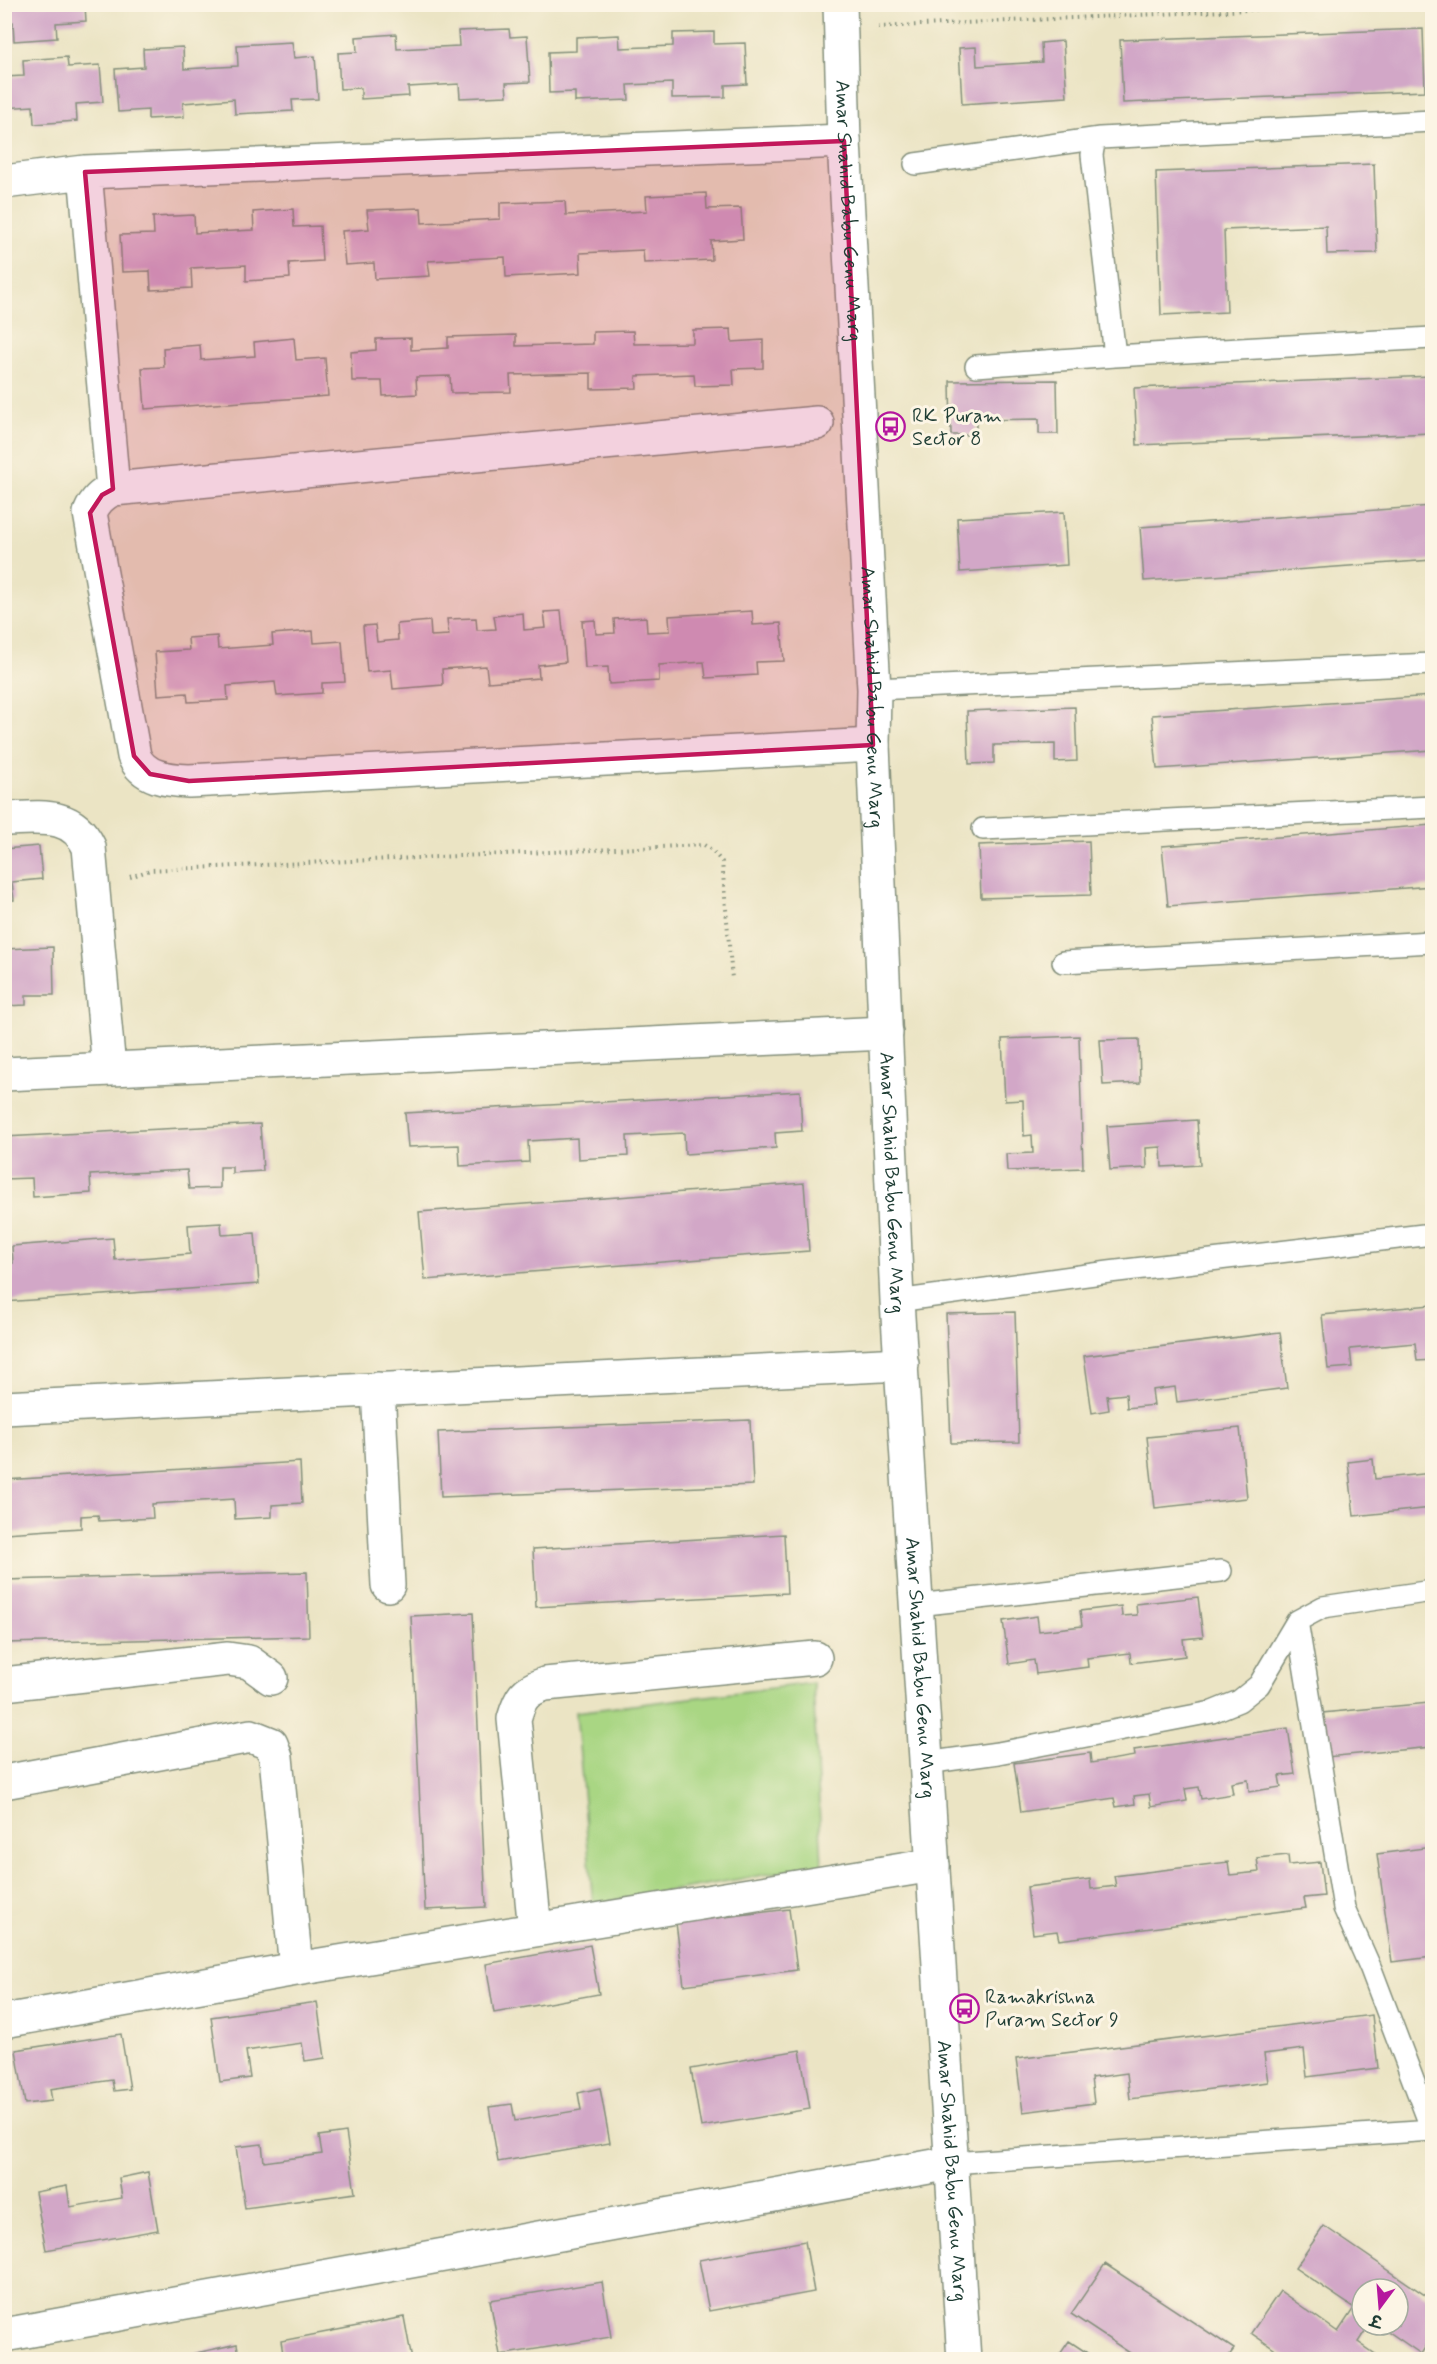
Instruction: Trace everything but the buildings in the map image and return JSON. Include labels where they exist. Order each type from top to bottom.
[{"type":"street","name":"Amar Shahid Babu Genu Marg","points":[[841,16],[844,141],[874,689],[873,745],[897,1301],[964,2360]]},
{"type":"street","points":[[4,182],[85,172],[844,141]]},
{"type":"street","points":[[85,172],[113,489]]},
{"type":"street","points":[[817,423],[113,489],[102,495],[90,513],[135,756],[138,764],[150,774],[169,780],[189,781],[873,745]]},
{"type":"street","points":[[4,819],[41,818],[68,822],[82,832],[89,847],[109,1069]]},
{"type":"street","points":[[4,1074],[886,1033]]},
{"type":"street","points":[[4,1408],[902,1364]]},
{"type":"street","points":[[378,1389],[388,1585]]},
{"type":"street","points":[[535,1930],[514,1719],[519,1701],[531,1689],[544,1684],[815,1658]]},
{"type":"street","points":[[4,1684],[228,1659],[249,1662],[271,1678]]},
{"type":"street","points":[[4,1782],[251,1736],[270,1744],[276,1757],[296,1969]]},
{"type":"street","points":[[4,2021],[296,1969],[933,1865]]},
{"type":"street","points":[[4,2335],[951,2163]]},
{"type":"street","points":[[4,2352],[6,2360]]},
{"type":"lane","points":[[915,164],[1100,138],[1432,122]]},
{"type":"lane","points":[[1100,138],[1094,143],[1092,154],[1115,356]]},
{"type":"lane","points":[[976,366],[1432,338]]},
{"type":"lane","points":[[874,689],[1432,664]]},
{"type":"lane","points":[[983,829],[1432,807]]},
{"type":"lane","points":[[1063,962],[1432,942]]},
{"type":"lane","points":[[897,1301],[1109,1272],[1432,1234]]},
{"type":"lane","points":[[917,1605],[1221,1571]]},
{"type":"lane","points":[[926,1763],[998,1753],[1212,1712],[1239,1701],[1259,1685],[1297,1621],[1323,1607],[1432,1591]]},
{"type":"lane","points":[[951,2163],[1432,2130],[1371,1969],[1344,1908],[1297,1621]]},
{"type":"path","points":[[841,16],[1377,4]]},
{"type":"path","points":[[126,878],[150,870],[704,845],[712,850],[722,862],[732,979]]},
{"type":"highlighted area","points":[[844,141],[873,745],[189,781],[150,774],[134,756],[90,513],[102,495],[113,489],[85,172]]},
{"type":"green space","points":[[813,1683],[822,1865],[593,1904],[576,1712]]},
{"type":"place","name":"RK Puram Sector 8","points":[[891,427]]},
{"type":"place","name":"Ramakrishna Puram Sector 9","points":[[964,2009]]}]
